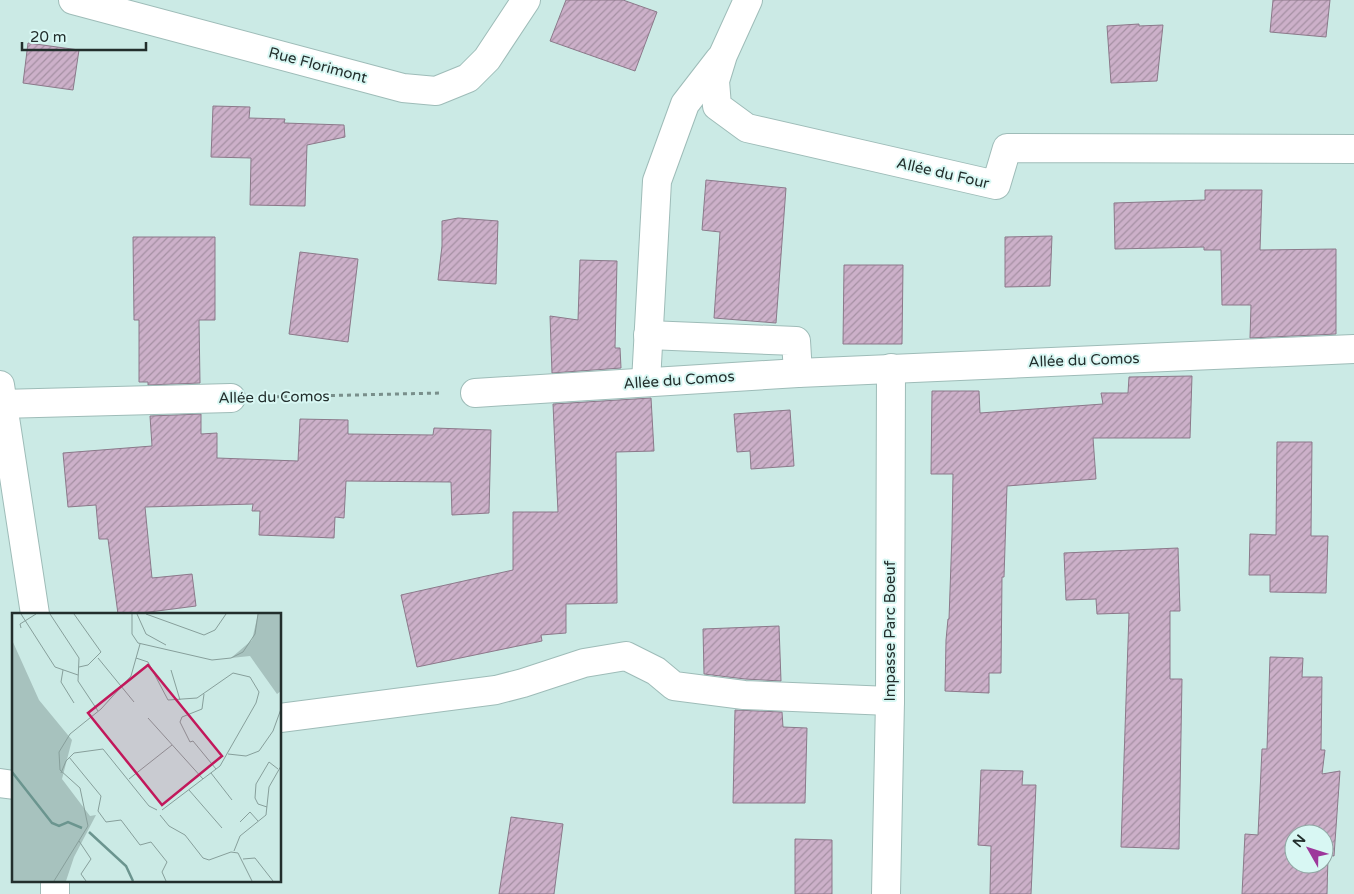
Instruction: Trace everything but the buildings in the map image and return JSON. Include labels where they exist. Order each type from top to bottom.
[{"type":"street","name":"Rue Florimont","points":[[73,0],[403,88],[436,91],[468,78],[487,59],[526,0]]},
{"type":"street","name":"Allée du Four","points":[[748,0],[723,55],[715,81],[717,106],[747,128],[996,185],[1007,148],[1354,149]]},
{"type":"street","points":[[646,382],[658,181],[685,104],[723,55]]},
{"type":"street","points":[[648,335],[796,341],[798,373]]},
{"type":"street","name":"Allée du Comos","points":[[475,392],[891,368],[1354,348]]},
{"type":"street","name":"Impasse Parc Boeuf","points":[[886,894],[890,702],[891,368]]},
{"type":"street","points":[[1,398],[35,613]]},
{"type":"street","name":"Allée du Comos","points":[[1,398],[231,398]]},
{"type":"street","points":[[281,718],[496,690],[584,663],[626,656],[656,671],[674,686],[744,695],[890,702]]},
{"type":"path","name":"Allée du Comos","points":[[231,398],[475,392]]}]
